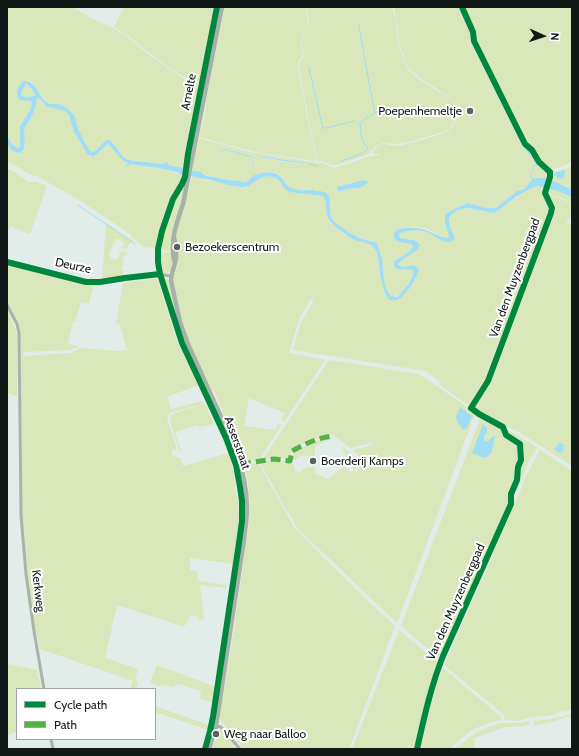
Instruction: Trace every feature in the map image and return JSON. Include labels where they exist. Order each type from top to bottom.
[{"type":"main road","name":"Asserstraat","points":[[209,749],[216,726],[244,540],[247,514],[246,499],[241,464],[188,344],[180,322],[171,276],[174,264],[172,245],[176,225],[183,204],[222,7]]},
{"type":"street","name":"Deurze","points":[[7,262],[86,282],[100,282],[157,274],[171,276]]},
{"type":"street","name":"Kerkweg","points":[[7,305],[17,324],[19,333],[21,515],[26,574],[44,688]]},
{"type":"street","name":"Van den Muyzenbergpad","points":[[417,749],[438,668],[511,504]]},
{"type":"street","points":[[216,726],[221,727],[240,749]]},
{"type":"green space","points":[[7,7],[72,7],[126,36],[152,57],[187,81],[201,85],[185,170],[183,168],[169,165],[165,162],[164,164],[126,159],[118,149],[104,141],[95,152],[91,152],[79,132],[75,118],[71,111],[47,102],[30,81],[19,86],[18,90],[19,100],[31,101],[32,103],[30,110],[20,126],[20,147],[17,148],[7,135]]},
{"type":"green space","points":[[124,7],[214,7],[200,80],[198,80],[198,82],[190,80],[174,71],[127,35],[114,27]]},
{"type":"green space","points":[[225,7],[306,7],[308,24],[301,39],[303,55],[298,63],[298,67],[315,161],[260,153],[199,137],[206,110],[206,101]]},
{"type":"green space","points":[[307,7],[392,7],[396,21],[398,45],[407,69],[419,79],[459,105],[459,110],[450,129],[404,143],[382,143],[375,147],[369,154],[337,165],[331,165],[317,160],[299,67],[299,64],[304,56],[302,40],[309,22]]},
{"type":"green space","points":[[394,7],[458,7],[471,34],[459,7],[461,7],[473,32],[473,42],[524,144],[531,150],[538,163],[549,172],[550,175],[549,179],[539,177],[534,179],[531,176],[530,177],[532,180],[524,189],[517,192],[496,208],[487,208],[468,203],[447,213],[445,226],[449,237],[448,238],[442,237],[424,228],[397,230],[394,235],[394,239],[399,242],[411,244],[413,247],[409,252],[394,261],[394,267],[402,270],[412,269],[413,273],[402,292],[394,297],[391,297],[388,295],[386,290],[380,252],[376,243],[353,235],[335,222],[330,213],[330,199],[328,196],[314,191],[313,189],[298,190],[291,188],[286,184],[280,175],[273,172],[263,173],[252,177],[248,182],[218,178],[203,174],[201,172],[192,171],[198,138],[250,152],[322,163],[333,168],[370,156],[380,155],[372,153],[382,144],[397,146],[447,132],[452,127],[460,111],[461,113],[460,105],[408,68],[399,44]],"holes":[[[471,34],[474,46],[523,146],[472,44]],[[221,146],[239,153],[254,156],[254,166],[253,167],[252,157],[221,148]],[[258,156],[296,161],[305,163],[303,164],[259,158]],[[364,180],[367,183],[365,185],[338,191],[337,188]]]},
{"type":"green space","points":[[463,7],[572,7],[572,161],[570,163],[552,169],[549,168],[541,162],[527,145],[476,42],[474,30]]},
{"type":"green space","points":[[27,84],[35,95],[34,96],[24,97],[21,95],[25,85]]},
{"type":"green space","points":[[203,86],[205,87],[195,136],[193,135]]},
{"type":"green space","points":[[38,97],[43,104],[65,111],[69,115],[74,132],[88,155],[93,156],[94,161],[94,156],[108,144],[123,161],[128,163],[126,166],[127,167],[130,164],[158,168],[184,175],[166,216],[160,235],[158,248],[145,247],[131,237],[132,235],[76,198],[7,161],[7,144],[9,148],[18,153],[23,150],[25,144],[24,131],[33,114]]},
{"type":"green space","points":[[572,165],[572,189],[550,180],[551,174]]},
{"type":"green space","points":[[7,168],[28,182],[37,182],[47,186],[30,234],[10,226],[8,231],[7,230]]},
{"type":"green space","points":[[192,176],[246,187],[260,178],[273,177],[276,178],[289,192],[324,196],[327,216],[330,222],[349,237],[372,245],[376,251],[378,255],[382,282],[389,300],[396,300],[403,296],[419,270],[417,267],[404,267],[398,265],[399,262],[413,253],[420,246],[420,243],[416,241],[400,238],[399,234],[409,230],[420,230],[427,232],[445,242],[449,242],[455,238],[450,227],[449,218],[459,210],[470,209],[494,213],[531,188],[537,186],[546,188],[545,194],[551,212],[486,384],[471,406],[439,384],[440,382],[426,371],[293,350],[300,325],[314,300],[310,300],[299,319],[289,353],[325,360],[284,422],[281,419],[285,413],[249,398],[244,426],[275,430],[279,423],[282,424],[259,460],[243,462],[214,390],[211,391],[187,337],[173,281],[175,271],[178,266],[177,230]]},
{"type":"green space","points":[[186,177],[171,251],[165,251],[162,249],[162,246],[159,247],[160,242],[171,208]]},
{"type":"green space","points":[[547,188],[572,197],[572,202],[547,194]]},
{"type":"green space","points":[[548,196],[572,203],[570,219],[565,222],[572,224],[572,466],[519,432],[481,414],[472,408],[488,383],[552,213],[552,207],[547,197]]},
{"type":"green space","points":[[106,223],[133,241],[128,245],[128,248],[125,249],[120,247],[123,247],[123,240],[116,239],[108,256],[113,260],[114,258],[117,260],[120,253],[117,252],[118,251],[126,252],[127,255],[124,255],[121,270],[124,271],[123,276],[102,280]]},
{"type":"green space","points":[[165,252],[171,252],[173,262],[168,273],[161,272],[160,270],[163,270],[163,265],[160,264],[161,255],[164,255]]},
{"type":"green space","points":[[7,263],[82,283],[98,283],[101,286],[93,287],[89,304],[81,302],[75,322],[73,322],[68,344],[79,346],[70,350],[24,352],[23,356],[71,353],[81,348],[119,351],[127,350],[120,325],[116,324],[123,283],[157,278],[177,341],[198,385],[167,397],[171,409],[202,401],[203,404],[169,413],[167,418],[177,450],[173,449],[171,455],[180,458],[183,466],[229,453],[234,474],[239,519],[234,564],[190,558],[190,570],[198,571],[199,581],[226,585],[226,588],[200,585],[204,619],[199,620],[198,617],[190,615],[184,627],[117,605],[105,658],[138,669],[135,680],[138,682],[136,688],[130,688],[133,681],[40,649],[37,634],[35,634],[28,582],[22,516],[20,332],[17,321],[7,303]]},
{"type":"green space","points":[[161,277],[169,281],[179,325],[177,326]]},
{"type":"green space","points":[[7,310],[14,324],[17,335],[17,396],[7,393]]},
{"type":"green space","points":[[329,360],[419,374],[473,411],[475,414],[397,623],[297,528],[261,464],[262,461],[282,461],[294,465],[295,471],[301,472],[302,469],[313,467],[315,465],[315,474],[329,479],[344,466],[351,473],[354,470],[357,472],[361,460],[353,450],[370,446],[373,442],[350,448],[334,435],[330,434],[292,449],[289,459],[274,457],[263,459]]},
{"type":"green space","points":[[205,404],[214,424],[199,427],[198,425],[175,432],[181,451],[179,451],[170,420],[172,414]]},
{"type":"green space","points":[[481,418],[502,428],[502,432],[506,437],[520,446],[519,460],[515,471],[516,479],[509,491],[509,506],[440,659],[401,626]],"holes":[[[487,428],[484,436],[485,441],[488,441],[495,436],[492,452],[472,453]]]},
{"type":"green space","points":[[506,429],[537,447],[527,465],[512,500],[513,493],[518,482],[523,447],[520,442],[507,432]]},
{"type":"green space","points":[[333,438],[315,446],[315,456],[300,456],[295,460],[292,460],[294,452],[311,443]]},
{"type":"green space","points":[[342,446],[358,460],[354,470],[348,464]]},
{"type":"green space","points":[[540,450],[572,471],[572,710],[518,721],[504,720],[504,715],[444,665],[513,504]]},
{"type":"green space","points":[[255,463],[259,464],[295,529],[395,626],[349,749],[244,749],[219,719],[231,650],[248,531],[250,503],[248,483],[244,466]]},
{"type":"green space","points":[[399,631],[439,663],[429,694],[416,749],[352,749]]},
{"type":"green space","points":[[7,664],[37,670],[41,688],[16,688],[16,732],[7,735]]},
{"type":"green space","points":[[157,665],[216,687],[213,703],[200,698],[201,691],[178,684],[172,687],[165,685],[159,686],[150,683]]},
{"type":"green space","points":[[443,668],[501,717],[501,720],[486,724],[473,730],[461,738],[450,749],[419,749],[436,686]]},
{"type":"green space","points":[[156,706],[209,725],[208,730],[156,712]]},
{"type":"green space","points":[[572,714],[572,717],[565,717],[553,722],[534,726],[533,721],[551,719]]},
{"type":"green space","points":[[530,721],[530,725],[505,727],[474,738],[475,749],[455,749],[471,736],[482,730],[501,723],[519,723]]},
{"type":"green space","points":[[221,729],[238,749],[212,749],[218,730]]},
{"type":"water","points":[[458,7],[459,7],[471,34]]},
{"type":"water","points":[[471,34],[474,46],[523,146],[472,44]]},
{"type":"water","points":[[23,81],[28,81],[48,103],[61,105],[73,114],[82,137],[92,152],[97,150],[106,140],[109,140],[128,160],[164,164],[165,162],[169,165],[201,172],[207,176],[244,182],[247,182],[253,176],[258,174],[272,172],[282,178],[289,187],[303,190],[313,189],[315,191],[327,194],[330,201],[331,216],[335,222],[358,237],[377,243],[382,259],[386,288],[391,296],[397,297],[412,278],[413,270],[397,269],[394,265],[394,261],[409,252],[413,247],[411,244],[395,240],[395,231],[403,228],[418,228],[448,238],[445,223],[445,216],[447,213],[468,203],[487,208],[496,208],[517,191],[524,189],[532,180],[530,174],[534,166],[534,162],[523,146],[531,154],[536,164],[531,173],[532,178],[547,179],[572,189],[572,197],[555,190],[537,186],[516,197],[494,213],[467,208],[458,210],[451,215],[449,219],[450,227],[455,238],[448,242],[445,242],[427,232],[418,230],[400,233],[400,238],[415,241],[419,243],[420,246],[415,252],[402,260],[398,265],[404,267],[416,266],[419,270],[408,290],[402,297],[397,300],[389,300],[385,293],[379,261],[375,249],[368,244],[349,237],[332,223],[327,215],[326,202],[323,196],[289,192],[276,178],[268,176],[260,178],[247,186],[238,187],[182,175],[177,172],[158,168],[130,164],[127,167],[126,166],[128,163],[123,161],[108,144],[94,156],[94,161],[93,156],[88,155],[74,132],[69,115],[65,111],[46,106],[38,97],[33,114],[24,131],[25,145],[23,151],[20,153],[16,152],[9,147],[7,135],[12,144],[17,148],[20,147],[20,126],[30,110],[32,103],[31,101],[19,100],[17,92],[18,87]],"holes":[[[27,84],[35,94],[35,96],[26,97],[21,95]]]},
{"type":"water","points":[[564,170],[564,178],[562,179],[554,175],[555,173]]},
{"type":"water","points":[[364,180],[368,183],[366,185],[338,191],[337,187]]},
{"type":"water","points":[[460,407],[472,416],[467,428],[463,430],[456,417]]},
{"type":"water","points":[[483,424],[487,428],[487,433],[484,437],[485,441],[488,441],[495,436],[492,452],[484,458],[472,453]]},
{"type":"water","points":[[559,443],[564,445],[563,452],[560,453],[554,450]]},
{"type":"waterway","points":[[341,161],[359,155],[368,149],[362,139],[360,123],[375,113],[359,25]]},
{"type":"waterway","points":[[309,68],[323,128],[354,121]]},
{"type":"waterway","points":[[375,113],[388,104]]},
{"type":"waterway","points":[[222,148],[253,157],[253,166]]},
{"type":"waterway","points":[[260,157],[304,163]]},
{"type":"waterway","points":[[309,164],[318,166]]},
{"type":"waterway","points":[[78,205],[135,244]]},
{"type":"marked path","points":[[241,464],[274,459],[290,461],[292,451],[318,439],[334,436]]},
{"type":"cycle path","name":"Amelte","points":[[205,749],[213,717],[239,543],[242,521],[242,501],[236,465],[226,438],[182,343],[160,274],[158,249],[162,231],[173,199],[185,177],[188,154],[217,7]]},
{"type":"cycle path","points":[[462,7],[473,32],[474,41],[525,144],[532,150],[539,162],[550,172]]},
{"type":"cycle path","points":[[417,749],[428,702],[443,656],[511,504],[511,494],[517,480],[518,467],[521,460],[520,444],[506,435],[503,427],[471,408],[488,381],[551,213],[552,208],[545,193],[550,172]]},
{"type":"cycle path","points":[[7,262],[86,282],[100,282],[160,274]]},
{"type":"place","name":"Poepenhemeltje","points":[[470,111]]},
{"type":"place","name":"Bezoekerscentrum","points":[[177,247]]},
{"type":"place","name":"Boerderij Kamps","points":[[313,461]]},
{"type":"place","name":"Weg naar Balloo","points":[[216,734]]}]
